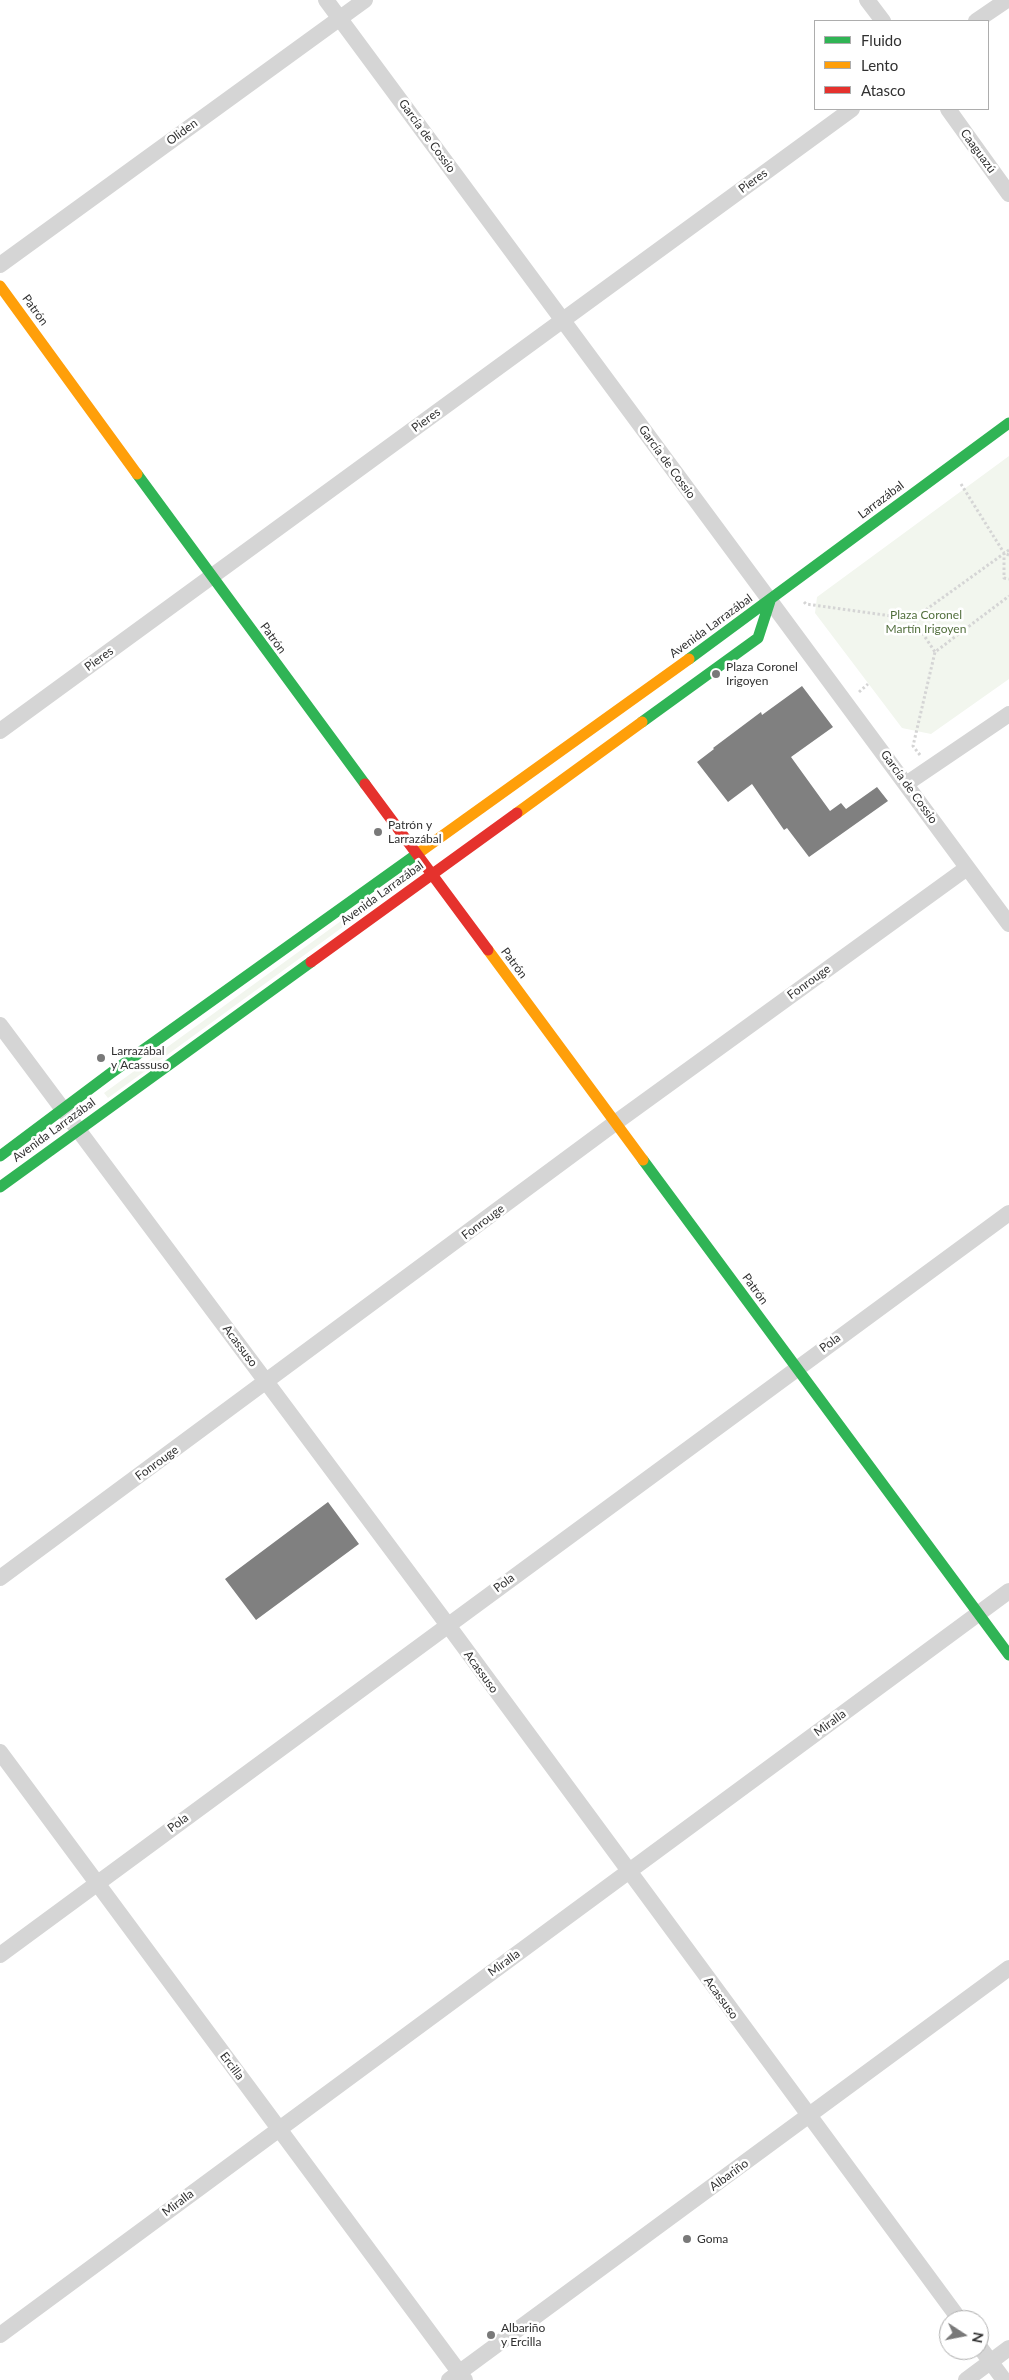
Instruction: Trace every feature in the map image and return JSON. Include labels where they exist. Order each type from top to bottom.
[{"type":"street","name":"García de Cossio","points":[[326,0],[1009,924]]},
{"type":"street","name":"Oliden","points":[[0,265],[365,0]]},
{"type":"street","points":[[867,0],[882,20]]},
{"type":"street","points":[[977,20],[1007,0]]},
{"type":"street","name":"Pieres","points":[[0,731],[851,110]]},
{"type":"street","name":"Caaguazú","points":[[949,110],[1009,194]]},
{"type":"street","name":"Patrón","points":[[0,286],[212,578],[1009,1655]]},
{"type":"street","name":"Larrazábal","points":[[770,601],[1009,423]]},
{"type":"street","name":"Avenida Larrazábal","points":[[0,1156],[416,853],[770,601]]},
{"type":"street","name":"Avenida Larrazábal","points":[[0,1187],[758,638],[770,601]]},
{"type":"street","points":[[906,784],[1009,714]]},
{"type":"street","name":"Fonrouge","points":[[0,1578],[615,1123],[967,868]]},
{"type":"street","name":"Acassuso","points":[[0,1025],[447,1625],[627,1872],[953,2310]]},
{"type":"street","name":"Pola","points":[[0,1955],[1009,1212]]},
{"type":"street","name":"Miralla","points":[[0,2335],[1009,1591]]},
{"type":"street","name":"Ercilla","points":[[0,1752],[279,2128],[458,2378]]},
{"type":"street","name":"Albariño","points":[[458,2378],[1009,1968]]},
{"type":"street","points":[[966,2380],[1009,2348]]},
{"type":"street","points":[[989,2359],[1004,2380]]},
{"type":"path","points":[[948,467],[965,489],[1004,553],[1004,578],[1009,579]]},
{"type":"path","points":[[791,585],[806,604],[913,619],[1009,550]]},
{"type":"path","points":[[1004,553],[1009,555]]},
{"type":"path","points":[[928,769],[914,746],[935,652],[1009,596]]},
{"type":"path","points":[[913,619],[935,652]]},
{"type":"green space","name":"Plaza Coronel Martín Irigoyen","points":[[1009,456],[1009,679],[931,734],[902,728],[815,613],[817,597]]},
{"type":"green space","points":[[392,884],[395,889],[108,1098],[104,1093]]},
{"type":"building","points":[[802,686],[833,727],[791,757],[830,811],[841,803],[846,809],[877,787],[888,801],[809,857],[787,828],[784,830],[752,784],[728,802],[697,762],[761,712],[762,715]]},
{"type":"building","points":[[328,1502],[359,1544],[256,1620],[225,1579]]},
{"type":"traffic: fast","points":[[689,659],[1009,423]]},
{"type":"traffic: fast","points":[[137,474],[365,784]]},
{"type":"traffic: fast","points":[[642,722],[758,638],[770,601]]},
{"type":"traffic: fast","points":[[0,1156],[111,1073],[417,854]]},
{"type":"traffic: fast","points":[[0,1187],[311,962]]},
{"type":"traffic: fast","points":[[643,1160],[1009,1655]]},
{"type":"traffic: slow","points":[[0,286],[137,474]]},
{"type":"traffic: slow","points":[[417,854],[689,659]]},
{"type":"traffic: slow","points":[[517,813],[642,722]]},
{"type":"traffic: slow","points":[[488,950],[643,1160]]},
{"type":"traffic: jam","points":[[365,784],[488,950]]},
{"type":"traffic: jam","points":[[311,962],[517,813]]},
{"type":"place","name":"Plaza Coronel Irigoyen","points":[[716,674]]},
{"type":"place","name":"Patrón y Larrazábal","points":[[378,832]]},
{"type":"place","name":"Larrazábal y Acassuso","points":[[101,1058]]},
{"type":"place","name":"Goma","points":[[687,2239]]},
{"type":"place","name":"Albariño y Ercilla","points":[[491,2335]]}]
